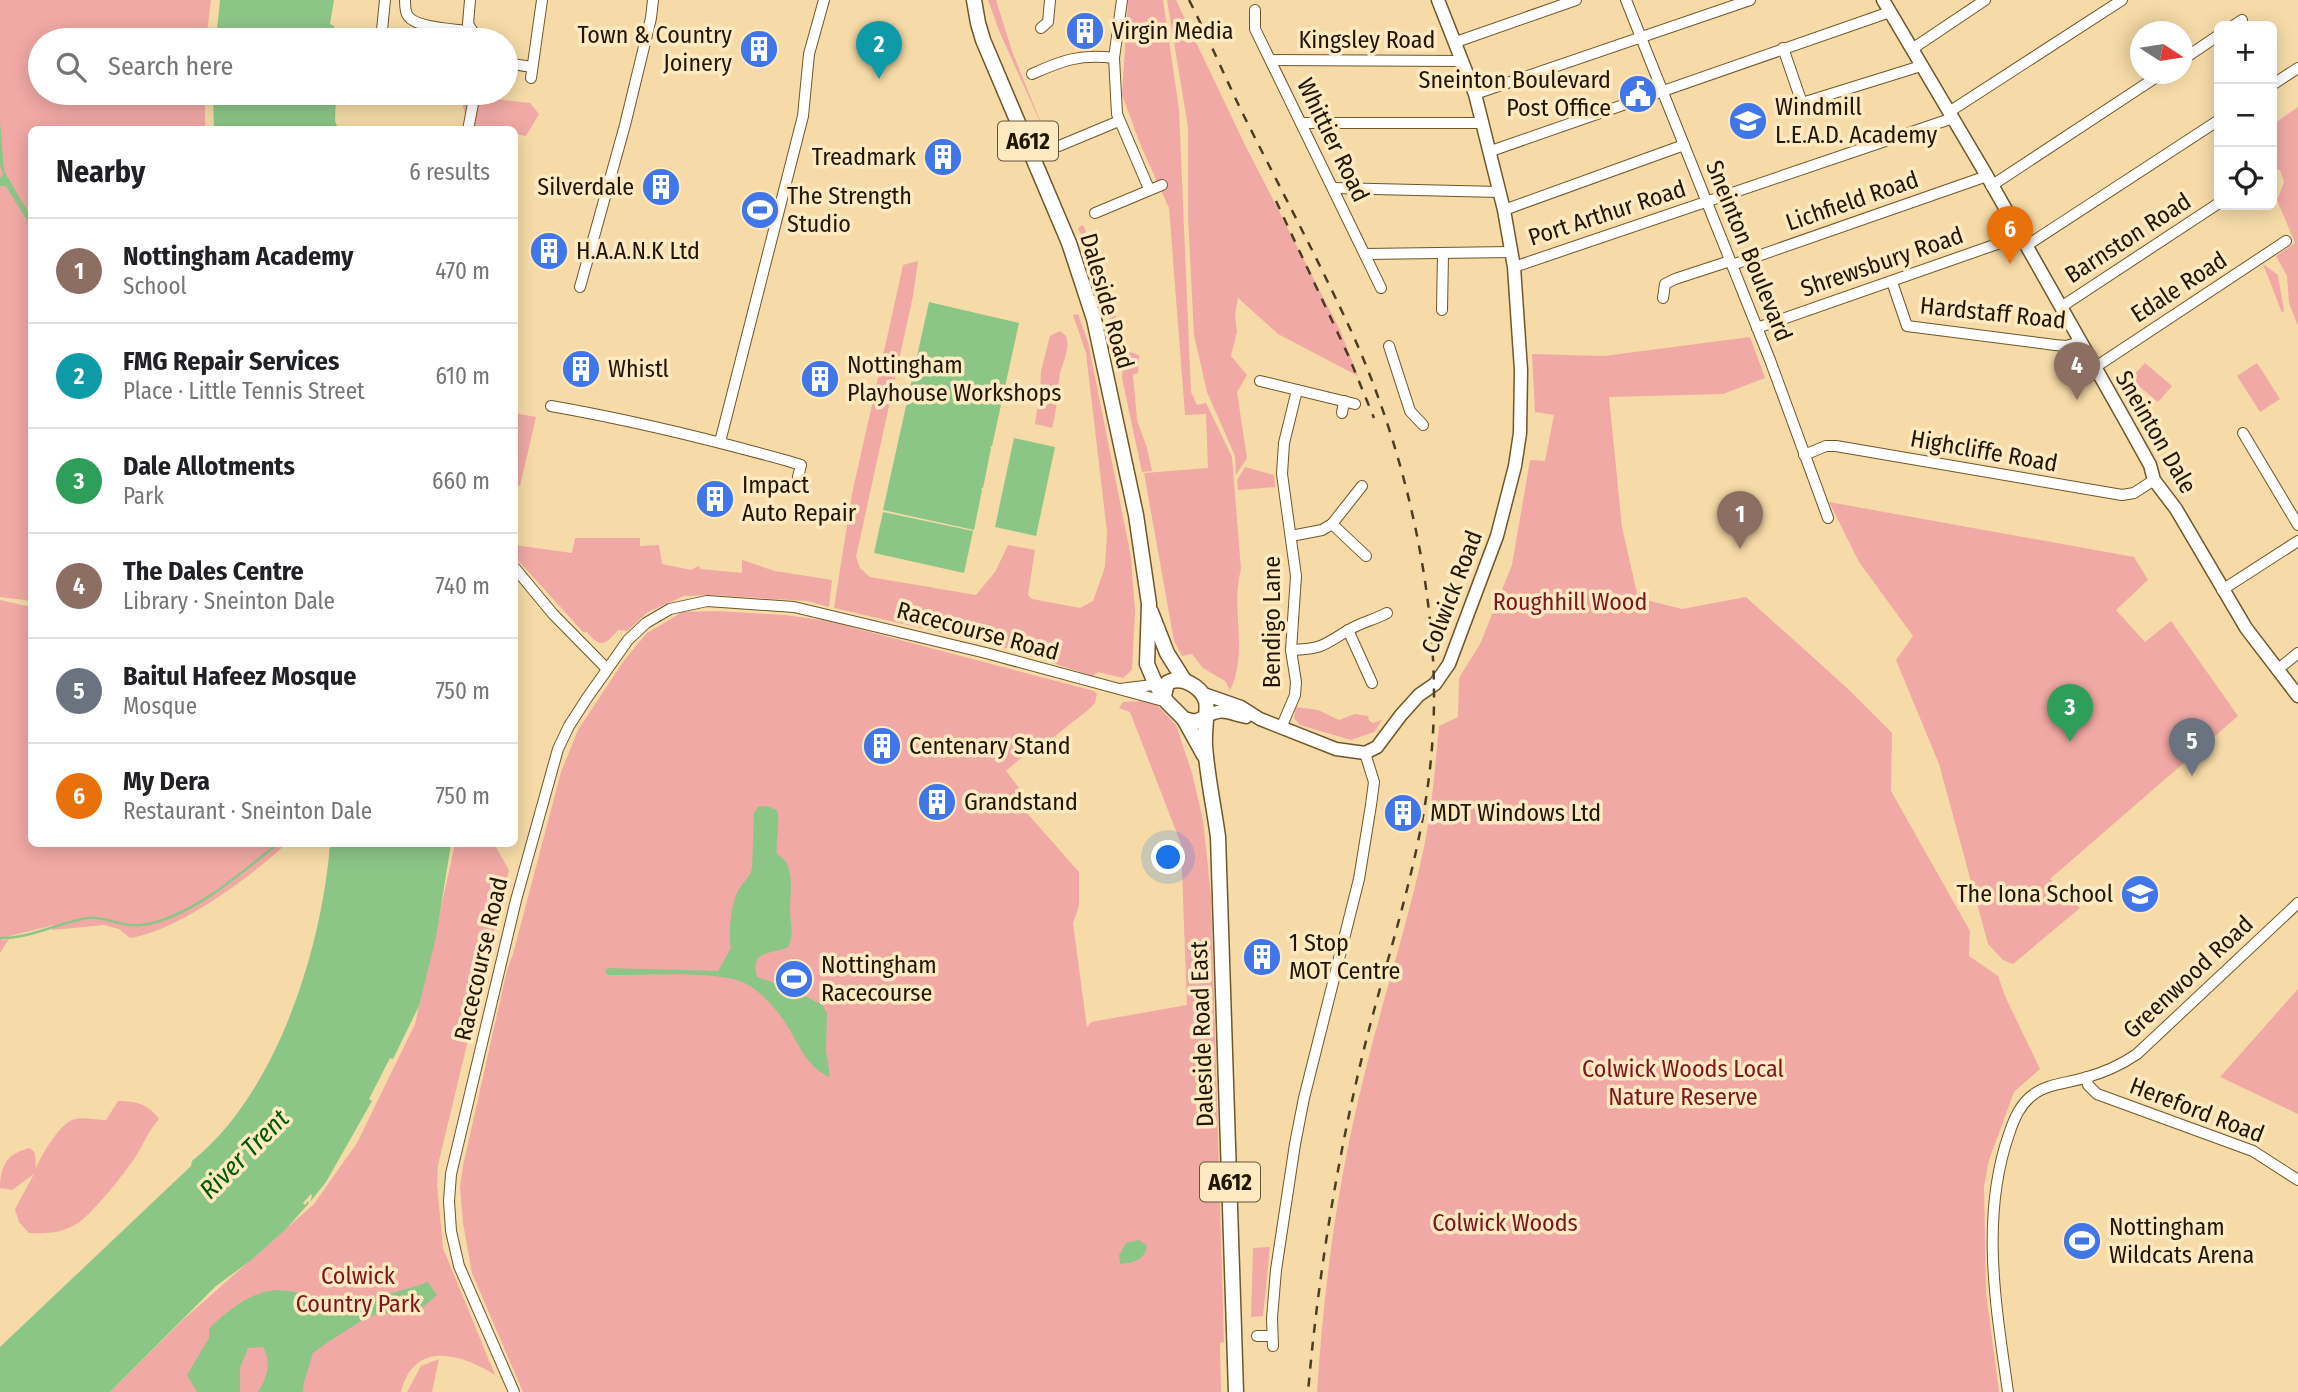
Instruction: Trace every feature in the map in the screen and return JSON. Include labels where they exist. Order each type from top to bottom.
[{"type":"main road","name":"Daleside Road","points":[[964,0],[978,23],[1046,186],[1088,300],[1136,515],[1149,604],[1147,664],[1164,692]]},
{"type":"main road","name":"Daleside Road","points":[[974,0],[978,23]]},
{"type":"main road","name":"Daleside Road","points":[[1149,604],[1167,653],[1184,680]]},
{"type":"main road","points":[[1164,692],[1175,679],[1184,680],[1201,693]]},
{"type":"main road","name":"Daleside Road East","points":[[1164,692],[1184,719],[1206,759]]},
{"type":"main road","name":"Daleside Road East","points":[[1201,693],[1207,706],[1206,759],[1218,837],[1236,1392]]},
{"type":"main road","points":[[1184,719],[1195,722],[1205,718]]},
{"type":"street","points":[[382,28],[385,0]]},
{"type":"street","points":[[405,0],[407,14],[413,21],[443,28]]},
{"type":"street","points":[[470,0],[468,24],[470,28]]},
{"type":"street","points":[[518,67],[532,72],[542,0]]},
{"type":"street","points":[[580,287],[631,102],[653,0]]},
{"type":"street","points":[[720,442],[803,116],[809,54],[824,0]]},
{"type":"street","points":[[1041,28],[1048,22],[1050,0]]},
{"type":"street","points":[[1122,0],[1114,58],[1115,98],[1119,121],[1149,190]]},
{"type":"street","name":"Colwick Road","points":[[1365,752],[1383,741],[1401,715],[1419,695],[1435,684],[1446,670],[1497,536],[1515,466],[1520,433],[1521,383],[1514,267],[1504,210],[1475,94],[1438,0]]},
{"type":"street","points":[[1456,42],[1576,0]]},
{"type":"street","name":"Sneinton Boulevard","points":[[1626,0],[1757,328],[1828,518]]},
{"type":"street","points":[[1475,94],[1750,0]]},
{"type":"street","name":"Sneinton Dale","points":[[1883,0],[2061,307],[2150,466],[2154,480],[2176,509],[2246,628],[2298,696]]},
{"type":"street","points":[[1912,49],[1985,0]]},
{"type":"street","name":"Port Arthur Road","points":[[1514,267],[1951,115],[2122,0]]},
{"type":"street","name":"Whittier Road","points":[[1255,10],[1255,29],[1381,288]]},
{"type":"street","points":[[1491,151],[1890,12]]},
{"type":"street","points":[[2193,53],[2214,38]]},
{"type":"street","points":[[1783,48],[1802,103],[1921,66]]},
{"type":"street","points":[[1032,74],[1069,58],[1092,55],[1114,58]]},
{"type":"street","name":"Kingsley Road","points":[[1271,60],[1463,61]]},
{"type":"street","points":[[2274,84],[2298,68]]},
{"type":"street","name":"Lichfield Road","points":[[1663,298],[1665,285],[1675,279],[1989,181],[2145,84]]},
{"type":"street","points":[[469,126],[473,105]]},
{"type":"street","points":[[1059,146],[1119,121]]},
{"type":"street","points":[[1301,123],[1483,122]]},
{"type":"street","name":"Shrewsbury Road","points":[[1757,328],[2023,241],[2214,123]]},
{"type":"street","points":[[1504,210],[1684,145]]},
{"type":"street","points":[[1094,213],[1162,185]]},
{"type":"street","points":[[1333,188],[1499,192]]},
{"type":"street","name":"Barnston Road","points":[[2061,307],[2214,206]]},
{"type":"street","name":"Edale Road","points":[[2094,368],[2286,241]]},
{"type":"street","points":[[1365,254],[1512,253]]},
{"type":"street","points":[[1442,310],[1443,254]]},
{"type":"street","name":"Hardstaff Road","points":[[1892,282],[1907,326],[2055,345],[2066,346],[2080,342]]},
{"type":"street","points":[[1389,346],[1410,411],[1423,425]]},
{"type":"street","points":[[1274,385],[1277,373]]},
{"type":"street","points":[[1260,381],[1349,403],[1342,413]]},
{"type":"street","name":"Bendigo Lane","points":[[1280,728],[1296,691],[1291,650],[1297,584],[1282,474],[1284,443],[1297,390]]},
{"type":"street","points":[[551,406],[610,416],[720,442],[801,465],[798,477]]},
{"type":"street","points":[[2242,433],[2252,441],[2298,525]]},
{"type":"street","name":"Highcliffe Road","points":[[1804,455],[1826,446],[1836,446],[2122,495],[2134,493],[2154,480]]},
{"type":"street","points":[[1346,486],[1354,495]]},
{"type":"street","points":[[1291,536],[1322,530],[1332,524],[1363,486]]},
{"type":"street","points":[[1332,524],[1363,552],[1367,540]]},
{"type":"street","points":[[2222,590],[2298,541]]},
{"type":"street","points":[[518,572],[553,614],[607,669]]},
{"type":"street","name":"Racecourse Road","points":[[514,1392],[459,1266],[451,1231],[451,1174],[516,900],[558,749],[569,726],[632,635],[670,609],[707,601],[794,607],[1120,690],[1154,697],[1164,692]]},
{"type":"street","points":[[1291,650],[1326,646],[1348,630],[1380,613]]},
{"type":"street","points":[[1348,630],[1372,675]]},
{"type":"street","points":[[2277,670],[2298,653]]},
{"type":"street","points":[[1136,686],[1147,664]]},
{"type":"street","name":"Racecourse Road","points":[[1120,690],[1136,686],[1164,692]]},
{"type":"street","points":[[1201,693],[1241,707],[1280,728],[1336,749],[1365,752],[1374,782],[1359,879],[1295,1144],[1276,1270],[1273,1341],[1257,1336]]},
{"type":"street","points":[[1205,718],[1216,711],[1224,710],[1260,719]]},
{"type":"street","name":"Greenwood Road","points":[[2008,1392],[1994,1288],[1994,1207],[1999,1169],[2012,1126],[2027,1100],[2041,1090],[2087,1077],[2123,1063],[2137,1054],[2298,903]]},
{"type":"street","name":"Hereford Road","points":[[2087,1077],[2088,1085],[2098,1094],[2253,1151],[2298,1180]]},
{"type":"green space","points":[[0,0],[211,0],[208,28],[28,28],[28,105],[205,105],[205,126],[28,126],[28,600],[0,597]]},
{"type":"green space","points":[[988,0],[996,0],[1012,51],[1045,133],[1000,33]]},
{"type":"green space","points":[[1128,0],[1163,0],[1179,109],[1191,392],[1197,405],[1206,403],[1232,457],[1241,569],[1237,599],[1238,661],[1230,690],[1225,681],[1203,668],[1192,654],[1182,656],[1174,641],[1144,473],[1208,468],[1206,414],[1185,415],[1169,208],[1122,95]]},
{"type":"green space","points":[[1167,0],[1176,0],[1244,143],[1340,330],[1358,376],[1278,334],[1238,298],[1235,315],[1237,332],[1231,356],[1247,375],[1237,392],[1247,458],[1236,475],[1235,456],[1207,392],[1194,335],[1188,217],[1188,127]]},
{"type":"green space","points":[[530,103],[539,114],[526,136],[518,135],[518,126],[469,125],[462,105]]},
{"type":"green space","points":[[2298,107],[2298,326],[2289,303],[2287,276],[2276,256],[2295,243],[2277,200],[2284,182],[2280,170],[2277,169],[2277,122]]},
{"type":"green space","points":[[1083,225],[1097,257],[1120,331],[1109,318],[1094,264],[1078,228]]},
{"type":"green space","points":[[918,261],[913,296],[856,557],[860,568],[870,577],[976,595],[995,572],[1008,545],[1035,550],[1028,595],[1032,599],[1080,608],[1093,601],[1105,567],[1107,532],[1086,353],[1073,315],[1078,314],[1088,342],[1131,557],[1135,612],[1132,670],[1123,678],[1098,672],[1093,676],[999,646],[834,608],[852,494],[903,265]]},
{"type":"green space","points":[[2263,264],[2278,275],[2284,311],[2282,313]]},
{"type":"green space","points":[[1060,331],[1066,336],[1067,352],[1059,379],[1052,428],[1035,424],[1041,371],[1050,336]]},
{"type":"green space","name":"Colwick Woods Local Nature Reserve","points":[[1750,337],[1765,378],[1723,394],[1609,397],[1622,527],[1638,598],[1682,609],[1746,597],[1847,688],[1892,733],[1891,791],[1970,931],[1969,956],[1998,976],[2040,1069],[2014,1092],[1989,1160],[1984,1186],[1986,1293],[1999,1392],[1317,1392],[1328,1271],[1347,1152],[1365,1072],[1423,852],[1439,726],[1458,717],[1459,678],[1480,644],[1512,565],[1530,460],[1545,461],[1554,415],[1535,412],[1532,354],[1604,356]]},
{"type":"green space","points":[[1130,352],[1139,355],[1138,373],[1133,375],[1137,420],[1152,471],[1142,472],[1122,378],[1124,355]]},
{"type":"green space","points":[[2145,363],[2172,386],[2158,402],[2133,381],[2132,377]]},
{"type":"green space","points":[[2257,363],[2280,399],[2260,412],[2237,376]]},
{"type":"green space","points":[[518,414],[536,417],[518,486]]},
{"type":"green space","points":[[1245,467],[1274,475],[1275,487],[1238,490],[1237,480]]},
{"type":"green space","points":[[1829,502],[2134,557],[2148,580],[2116,610],[2145,642],[2171,621],[2238,716],[2050,879],[2080,908],[2013,964],[2003,960],[1988,944],[1939,764],[1896,660],[1913,636],[1859,562]]},
{"type":"green space","points":[[575,538],[640,538],[640,546],[659,545],[662,564],[691,570],[698,566],[701,569],[742,573],[742,560],[775,571],[832,580],[829,607],[807,601],[712,595],[684,596],[648,612],[627,631],[618,630],[606,642],[600,643],[587,632],[583,632],[518,560],[518,545],[572,553]]},
{"type":"green space","points":[[0,600],[28,606],[28,847],[282,847],[212,901],[149,933],[130,938],[119,929],[104,925],[53,930],[54,925],[2,938],[9,939],[0,953]]},
{"type":"green space","name":"Nottingham Racecourse","points":[[718,611],[828,621],[1094,691],[1097,694],[1095,703],[1088,710],[1046,743],[1035,746],[1006,771],[1020,789],[1015,793],[1022,801],[1019,804],[1079,872],[1079,906],[1073,923],[1087,1028],[1091,1022],[1187,1005],[1181,844],[1130,712],[1119,708],[1123,702],[1155,703],[1176,725],[1192,773],[1203,820],[1211,896],[1224,1342],[1220,1343],[1221,1392],[523,1392],[472,1273],[460,1187],[507,970],[561,772],[578,730],[623,662],[646,634],[682,612]]},
{"type":"green space","points":[[1296,707],[1318,710],[1339,720],[1355,714],[1368,716],[1373,723],[1382,720],[1374,732],[1351,740],[1300,725],[1294,718]]},
{"type":"green space","name":"Colwick Country Park","points":[[454,847],[496,847],[509,870],[438,1165],[437,1185],[443,1248],[495,1375],[467,1361],[440,1356],[427,1358],[416,1364],[407,1375],[401,1392],[110,1392],[184,1319],[314,1204],[357,1143],[415,1024]]},
{"type":"green space","points":[[2298,989],[2298,1114],[2220,1077]]},
{"type":"green space","points":[[118,1101],[141,1104],[159,1119],[136,1156],[101,1201],[78,1223],[54,1232],[29,1233],[19,1222],[15,1209],[34,1174],[12,1190],[0,1188],[1,1173],[6,1162],[16,1153],[30,1148],[35,1153],[36,1168],[51,1141],[67,1123],[80,1118],[106,1120]]},
{"type":"green space","points":[[1270,1247],[1263,1316],[1251,1317],[1253,1248]]},
{"type":"green space","points":[[439,1359],[432,1392],[407,1392],[421,1366]]},
{"type":"water","points":[[220,0],[334,0],[330,24],[334,28],[217,28]]},
{"type":"water","points":[[213,105],[336,105],[337,126],[214,126]]},
{"type":"water","points":[[0,121],[4,171],[28,212],[28,222],[6,186],[0,186],[0,178],[3,175],[0,165]]},
{"type":"water","points":[[929,302],[1019,323],[990,446],[974,530],[883,510]]},
{"type":"water","points":[[1014,438],[1055,447],[1036,536],[995,527]]},
{"type":"water","points":[[883,512],[973,531],[964,573],[874,553]]},
{"type":"water","points":[[767,806],[777,810],[777,854],[788,866],[792,933],[788,947],[759,957],[756,962],[757,977],[792,989],[822,1005],[827,1013],[826,1050],[830,1077],[809,1062],[779,1013],[748,985],[736,980],[701,975],[608,975],[605,971],[608,968],[718,971],[731,948],[731,920],[735,898],[752,869],[754,813],[758,807]]},
{"type":"water","name":"River Trent","points":[[330,847],[451,847],[436,937],[419,1006],[393,1059],[390,1058],[369,1099],[372,1101],[326,1182],[310,1202],[311,1194],[303,1203],[309,1203],[286,1229],[216,1286],[110,1392],[0,1392],[0,1347],[191,1166],[192,1161],[222,1132],[248,1097],[271,1058],[290,1016],[317,928]]},
{"type":"water","points":[[1139,1240],[1147,1246],[1141,1258],[1120,1264],[1119,1255],[1126,1243]]},
{"type":"water","points":[[428,1282],[437,1295],[418,1311],[379,1314],[366,1318],[313,1353],[303,1392],[258,1392],[267,1370],[263,1347],[248,1348],[240,1368],[240,1392],[197,1392],[187,1375],[209,1338],[209,1329],[223,1315],[259,1294],[279,1290],[349,1300],[383,1295]]},
{"type":"waterway","points":[[0,938],[22,936],[88,918],[134,925],[159,921],[195,905],[273,847]]},
{"type":"railway","points":[[1189,0],[1340,307],[1373,382],[1405,484],[1417,537],[1432,644],[1434,696],[1428,786],[1404,902],[1363,1053],[1344,1137],[1323,1264],[1308,1392]]},
{"type":"railway","points":[[1276,201],[1349,357],[1374,418]]},
{"type":"place","name":"Virgin Media","points":[[1085,31]]},
{"type":"place","name":"Town & Country Joinery","points":[[759,49]]},
{"type":"place","name":"FMG Repair Services","points":[[879,79]]},
{"type":"place","name":"Sneinton Boulevard Post Office","points":[[1638,94]]},
{"type":"place","name":"Windmill L.E.A.D. Academy","points":[[1748,121]]},
{"type":"place","name":"Treadmark","points":[[943,157]]},
{"type":"place","name":"Silverdale","points":[[661,187]]},
{"type":"place","name":"The Strength Studio","points":[[760,210]]},
{"type":"place","name":"H.A.A.N.K Ltd","points":[[549,251]]},
{"type":"place","name":"My Dera","points":[[2010,264]]},
{"type":"place","name":"Whistl","points":[[581,369]]},
{"type":"place","name":"Nottingham Playhouse Workshops","points":[[820,379]]},
{"type":"place","name":"The Dales Centre","points":[[2077,400]]},
{"type":"place","name":"Impact Auto Repair","points":[[715,499]]},
{"type":"place","name":"Nottingham Academy","points":[[1740,549]]},
{"type":"place","name":"Dale Allotments","points":[[2070,742]]},
{"type":"place","name":"Centenary Stand","points":[[882,746]]},
{"type":"place","name":"Baitul Hafeez Mosque","points":[[2192,776]]},
{"type":"place","name":"Grandstand","points":[[937,802]]},
{"type":"place","name":"MDT Windows Ltd","points":[[1403,813]]},
{"type":"place","name":"The Iona School","points":[[2140,894]]},
{"type":"place","name":"1 Stop MOT Centre","points":[[1262,957]]},
{"type":"place","name":"Nottingham Racecourse","points":[[794,979]]},
{"type":"place","name":"Nottingham Wildcats Arena","points":[[2082,1241]]},
{"type":"park label","name":"Roughhill Wood","points":[[1570,602]]},
{"type":"park label","name":"Colwick Woods","points":[[1505,1223]]}]
